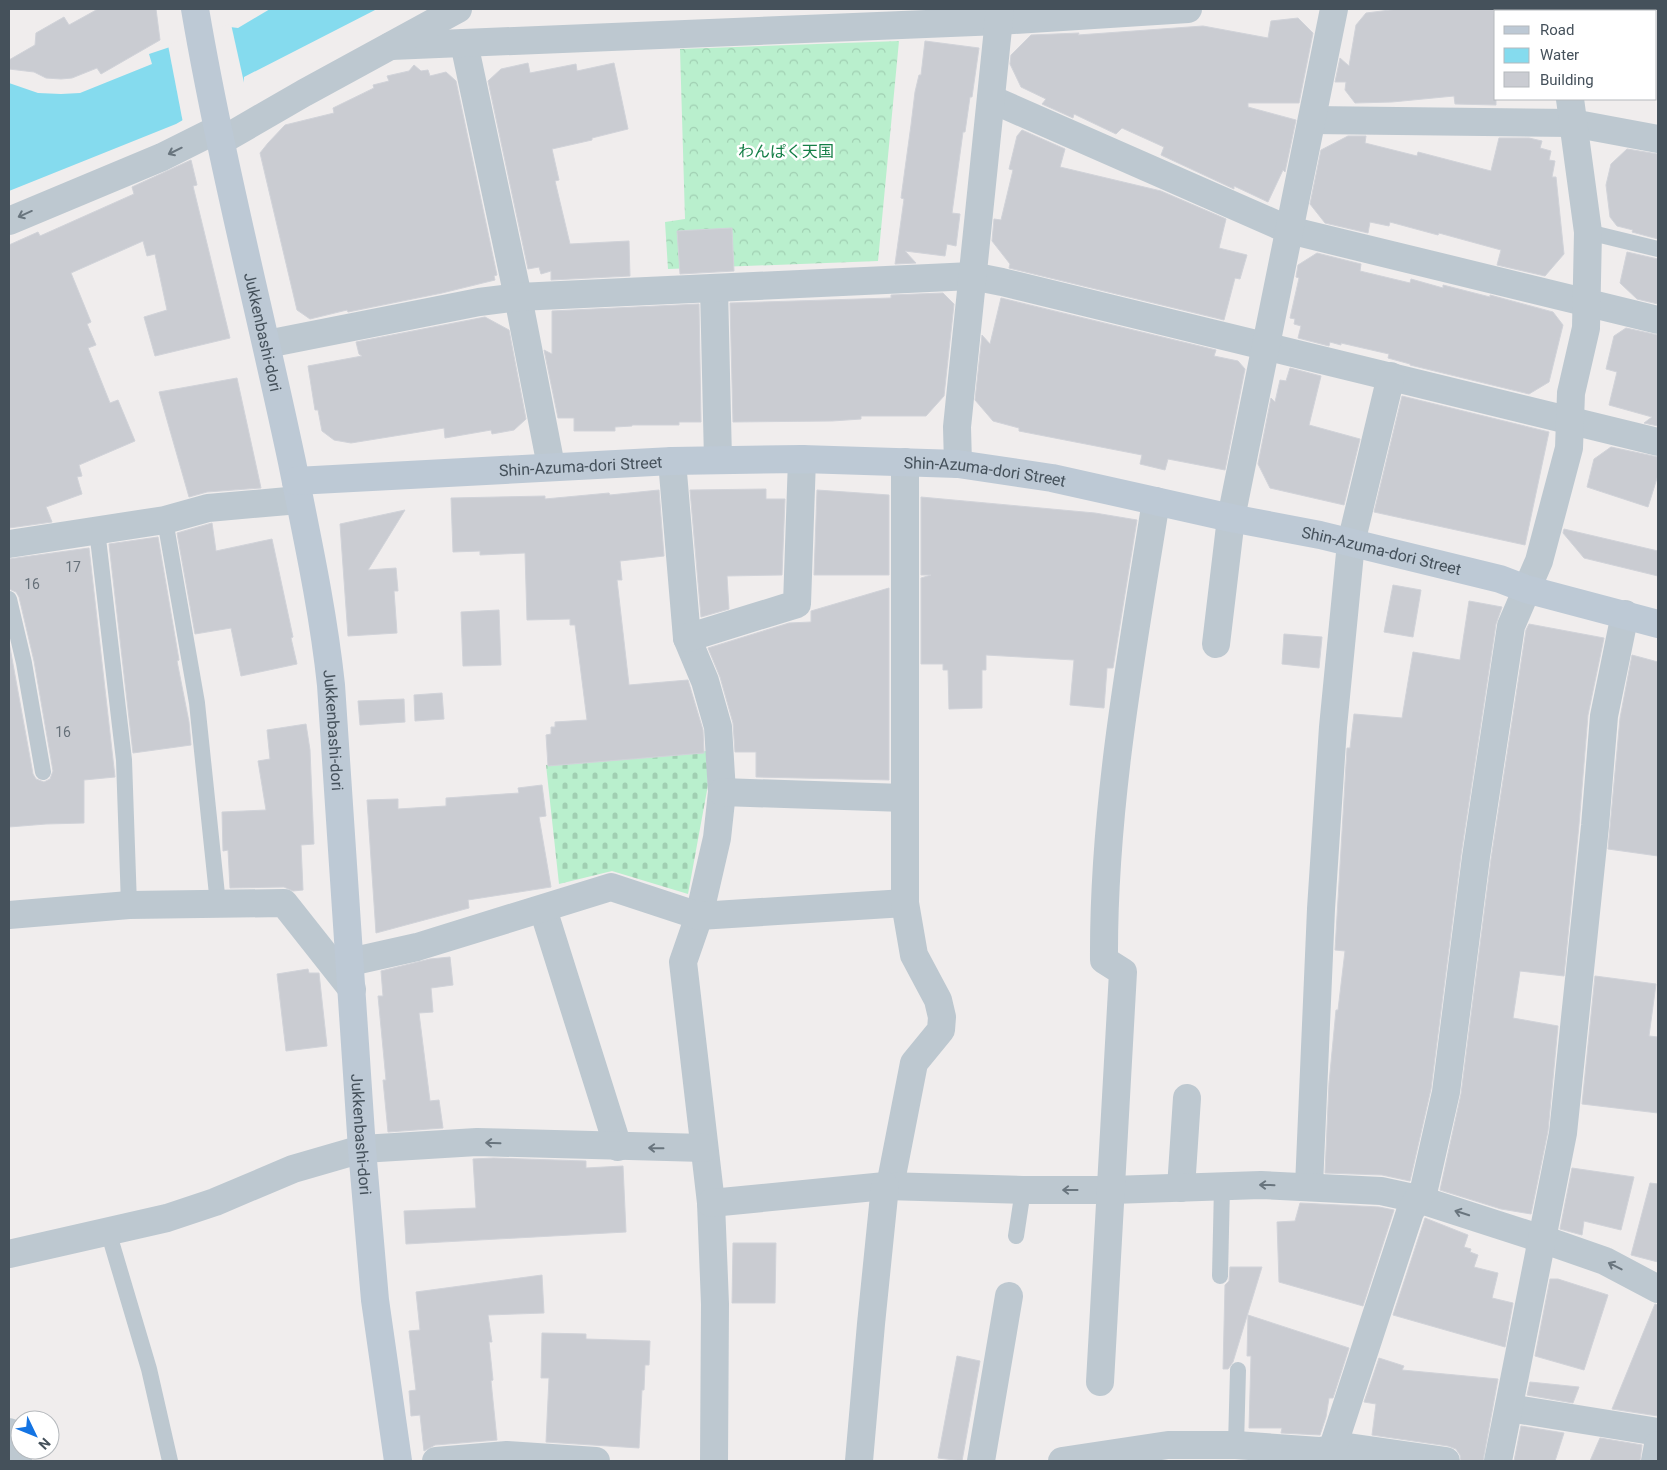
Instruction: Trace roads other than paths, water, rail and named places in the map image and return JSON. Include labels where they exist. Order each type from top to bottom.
[{"type":"street","points":[[9,221],[162,157],[218,128],[304,93],[458,9]]},
{"type":"street","points":[[391,46],[894,24],[1000,15],[1188,9]]},
{"type":"street","points":[[1216,644],[1232,518],[1334,9]]},
{"type":"street","name":"Jukkenbashi-dori","points":[[196,13],[218,128],[298,491],[325,634],[331,685],[362,1149],[375,1300],[398,1461]]},
{"type":"street","points":[[958,464],[957,427],[1000,15]]},
{"type":"street","points":[[464,43],[518,297],[551,466]]},
{"type":"street","points":[[991,99],[1289,230],[1658,320]]},
{"type":"street","points":[[1312,120],[1571,111],[1658,139]]},
{"type":"street","points":[[1332,1455],[1410,1212],[1424,1189],[1446,1092],[1476,857],[1511,626],[1539,560],[1568,448],[1571,392],[1586,328],[1588,232],[1571,111]]},
{"type":"street","points":[[267,344],[480,302],[518,297],[972,276],[1392,376],[1658,442]]},
{"type":"street","points":[[714,288],[718,460]]},
{"type":"street","points":[[1308,1186],[1332,727],[1351,543],[1392,376]]},
{"type":"street","points":[[687,638],[797,604],[802,459]]},
{"type":"street","name":"Shin-Azuma-dori Street","points":[[298,491],[551,466],[672,461],[802,459],[958,464],[1052,478],[1232,518],[1320,535],[1500,580],[1526,589],[1658,624]]},
{"type":"street","points":[[672,461],[687,638],[705,681],[718,728],[722,792],[716,838],[699,916],[683,962],[711,1203],[715,1304],[714,1461]]},
{"type":"street","points":[[859,1461],[887,1186],[914,1063],[941,1030],[942,1017],[938,1000],[914,955],[904,903],[905,462]]},
{"type":"street","points":[[9,544],[165,520],[208,508],[298,491]]},
{"type":"street","points":[[1100,1382],[1123,972],[1104,960],[1104,912],[1112,802],[1125,695],[1156,501]]},
{"type":"street","points":[[1498,1461],[1563,1134],[1595,826],[1604,716],[1626,614]]},
{"type":"street","points":[[722,792],[904,798]]},
{"type":"street","points":[[350,962],[417,947],[611,887],[699,916],[904,903]]},
{"type":"street","points":[[9,915],[129,905],[284,903],[352,989]]},
{"type":"street","points":[[543,909],[618,1147]]},
{"type":"street","points":[[1181,1188],[1187,1098]]},
{"type":"street","points":[[9,1254],[167,1218],[207,1205],[294,1169],[362,1149],[477,1142],[704,1148]]},
{"type":"street","points":[[711,1203],[887,1186],[1023,1190],[1112,1190],[1261,1185],[1381,1191],[1418,1199],[1605,1261],[1658,1288]]},
{"type":"street","points":[[981,1461],[1009,1296]]},
{"type":"street","points":[[1509,1408],[1658,1432]]},
{"type":"street","points":[[9,1432],[18,1461]]},
{"type":"street","points":[[1062,1461],[1168,1445],[1236,1445],[1319,1451],[1332,1455],[1348,1447],[1446,1461]]},
{"type":"street","points":[[1655,1461],[1658,1445]]},
{"type":"street","points":[[436,1461],[506,1455],[596,1461]]},
{"type":"lane","points":[[1588,232],[1658,249]]},
{"type":"lane","points":[[165,520],[197,704],[218,904]]},
{"type":"lane","points":[[97,530],[124,760],[129,905]]},
{"type":"lane","points":[[9,599],[24,663],[42,772]]},
{"type":"lane","points":[[1220,1276],[1222,1186]]},
{"type":"lane","points":[[1016,1236],[1023,1190]]},
{"type":"lane","points":[[108,1231],[149,1368],[170,1461]]},
{"type":"lane","points":[[1236,1445],[1238,1370]]},
{"type":"water","points":[[270,9],[377,9],[244,77],[244,85],[176,124],[9,191],[9,83],[38,93],[80,93],[152,64],[149,54],[230,27],[238,28]]},
{"type":"park label","name":"わんぱく天国","points":[[786,151]]}]
